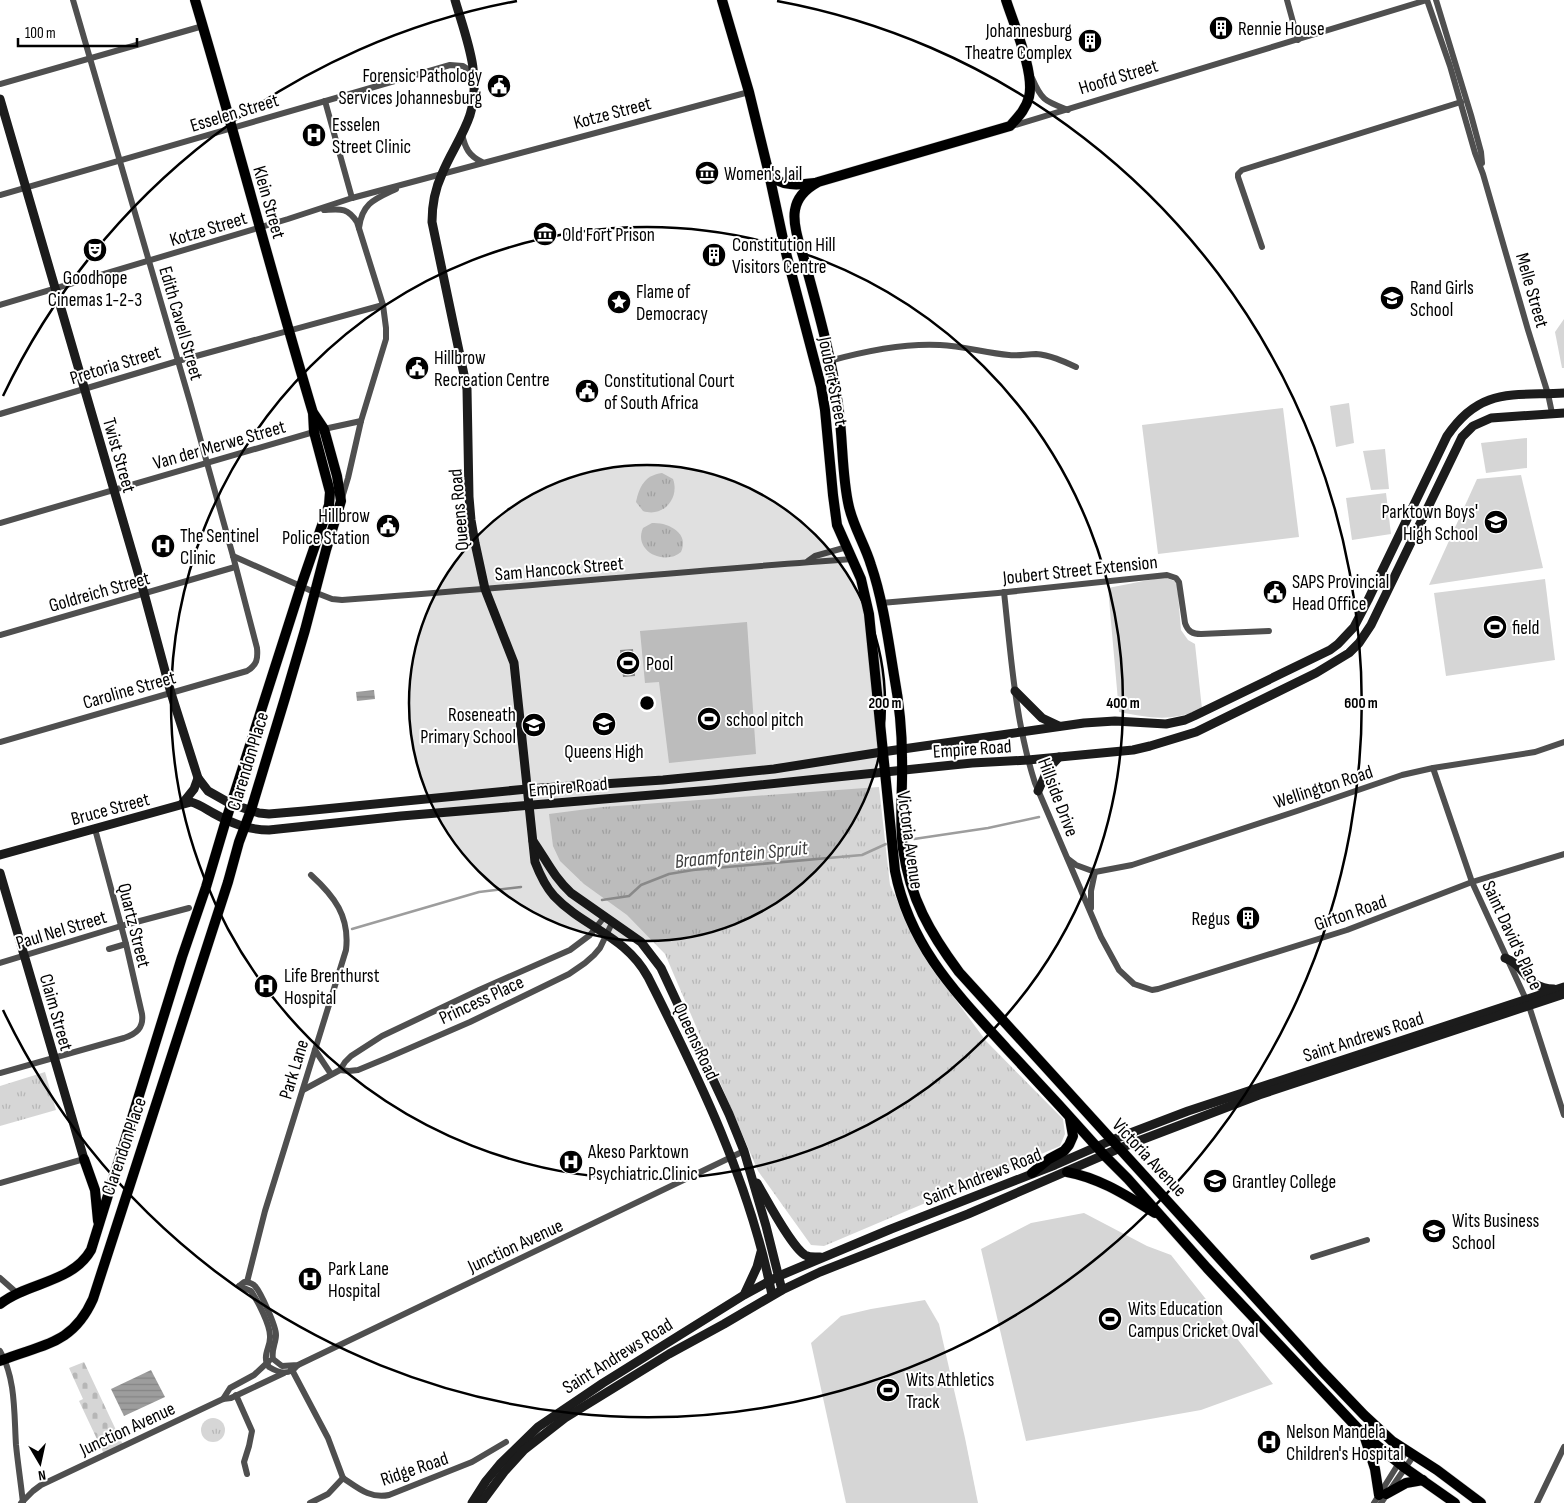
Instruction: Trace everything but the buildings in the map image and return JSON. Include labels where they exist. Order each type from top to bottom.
[{"type":"main road","name":"Klein Street","points":[[195,0],[233,129],[288,330],[313,413],[338,476],[341,502]]},
{"type":"main road","name":"Queens Road","points":[[455,0],[470,48],[474,73],[473,102],[462,134],[441,174],[432,208],[432,222],[467,389],[471,520],[485,589],[514,663],[535,862],[540,876],[548,888],[565,906],[629,950],[643,968],[680,1043],[732,1157],[747,1199],[772,1295]]},
{"type":"main road","name":"Joubert Street","points":[[722,0],[749,92],[786,253],[821,386],[837,525],[865,592],[869,614],[884,772]]},
{"type":"main road","points":[[1006,0],[1029,72],[1030,88],[1029,97],[1020,116],[1010,126]]},
{"type":"main road","name":"Twist Street","points":[[0,99],[144,593],[171,693],[198,778],[208,792],[231,804]]},
{"type":"main road","name":"Hoofd Street","points":[[818,182],[1010,126]]},
{"type":"main road","points":[[769,174],[782,183],[818,182]]},
{"type":"main road","name":"Joubert Street","points":[[818,182],[810,186],[803,194],[794,214],[838,405],[849,509],[871,564],[881,603],[897,692],[902,770]]},
{"type":"main road","name":"Empire Road","points":[[231,804],[259,813],[275,813],[527,789],[748,772],[1060,727],[1108,722],[1166,724],[1185,720],[1223,704],[1330,650],[1347,636],[1359,618],[1447,436],[1456,423],[1470,410],[1489,399],[1503,395],[1564,393]]},
{"type":"main road","name":"Empire Road","points":[[226,820],[245,828],[259,830],[280,829],[1133,750],[1184,736],[1316,673],[1343,657],[1358,643],[1371,625],[1462,437],[1473,426],[1491,418],[1564,413]]},
{"type":"main road","name":"Clarendon Place","points":[[0,1301],[68,1273],[81,1264],[92,1250],[231,804],[325,517],[330,498],[319,430]]},
{"type":"main road","name":"Clarendon Place","points":[[2,1357],[35,1350],[59,1339],[80,1321],[93,1299],[251,810],[290,682],[326,547],[341,502]]},
{"type":"main road","points":[[1016,691],[1042,718],[1060,727]]},
{"type":"main road","points":[[1038,791],[1048,769],[1059,757]]},
{"type":"main road","name":"Victoria Avenue","points":[[902,770],[903,848],[913,891],[930,932],[959,972],[1364,1415],[1392,1441],[1438,1470],[1481,1503]]},
{"type":"main road","name":"Victoria Avenue","points":[[884,772],[894,871],[900,894],[914,931],[933,962],[956,992],[1070,1118],[1166,1220],[1207,1268],[1364,1435],[1402,1466],[1455,1503]]},
{"type":"main road","points":[[182,804],[194,789],[198,778]]},
{"type":"main road","name":"Bruce Street","points":[[0,855],[191,802],[226,820]]},
{"type":"main road","name":"Queens Road","points":[[533,841],[554,876],[562,885],[641,942],[661,968],[744,1151],[782,1290]]},
{"type":"main road","name":"Claim Street","points":[[0,873],[84,1159]]},
{"type":"main road","points":[[1505,958],[1511,960],[1531,982],[1540,987],[1563,990]]},
{"type":"main road","name":"Saint Andrews Road","points":[[481,1503],[504,1472],[524,1450],[565,1418],[669,1354],[782,1290],[820,1272],[953,1220],[1120,1148],[1259,1095],[1563,990]]},
{"type":"main road","name":"Saint Andrews Road","points":[[472,1503],[500,1464],[538,1427],[596,1388],[744,1295],[779,1276],[1055,1165],[1097,1146],[1217,1100],[1527,1003]]},
{"type":"main road","points":[[1032,1173],[1069,1145],[1073,1136],[1070,1118]]},
{"type":"main road","points":[[84,1159],[95,1190],[99,1227]]},
{"type":"main road","points":[[751,1172],[784,1228],[801,1252],[806,1256],[826,1257]]},
{"type":"main road","points":[[1067,1172],[1083,1175],[1103,1183],[1166,1220]]},
{"type":"main road","points":[[744,1295],[757,1267],[761,1249]]},
{"type":"main road","points":[[1364,1435],[1375,1469],[1380,1499],[1406,1483],[1423,1480]]},
{"type":"street","name":"Edith Cavell Street","points":[[73,0],[207,463],[258,655]]},
{"type":"street","points":[[1287,0],[1298,40]]},
{"type":"street","name":"Hoofd Street","points":[[1010,126],[1427,0]]},
{"type":"street","name":"Melle Street","points":[[1427,0],[1450,66],[1475,153],[1483,174],[1552,413]]},
{"type":"street","name":"Melle Street","points":[[1436,0],[1481,152],[1483,174]]},
{"type":"street","points":[[0,84],[203,26]]},
{"type":"street","name":"Esselen Street","points":[[0,195],[450,65],[463,66],[474,73]]},
{"type":"street","points":[[1029,72],[1045,100],[1068,110]]},
{"type":"street","name":"Kotze Street","points":[[0,305],[259,228],[352,198],[749,92]]},
{"type":"street","points":[[325,101],[352,198]]},
{"type":"street","points":[[1262,247],[1238,177],[1242,170],[1461,102]]},
{"type":"street","points":[[462,134],[469,154],[482,162]]},
{"type":"street","points":[[359,228],[366,206],[410,182]]},
{"type":"street","name":"Clarendon Place","points":[[310,212],[343,210],[350,213],[359,228],[383,305],[386,328],[386,339],[341,502]]},
{"type":"street","name":"Pretoria Street","points":[[0,414],[178,361],[383,305]]},
{"type":"street","points":[[829,361],[883,349],[913,345],[940,345],[1010,355],[1047,355],[1076,367]]},
{"type":"street","name":"Van der Merwe Street","points":[[0,523],[319,430],[362,421]]},
{"type":"street","name":"Sam Hancock Street","points":[[807,561],[815,556],[846,547]]},
{"type":"street","points":[[233,556],[314,592]]},
{"type":"street","name":"Sam Hancock Street","points":[[314,592],[332,599],[342,600],[807,561],[852,559]]},
{"type":"street","name":"Goldreich Street","points":[[0,635],[235,567]]},
{"type":"street","name":"Joubert Street Extension","points":[[881,603],[1167,575],[1176,578],[1179,582],[1186,628],[1192,633],[1269,631]]},
{"type":"street","name":"Hillside Drive","points":[[1004,592],[1022,732],[1028,760],[1038,791],[1093,919],[1119,970],[1134,984],[1144,988]]},
{"type":"street","name":"Caroline Street","points":[[0,742],[247,671],[255,664],[258,655]]},
{"type":"street","name":"Wellington Road","points":[[1095,872],[1132,865],[1402,775],[1433,768],[1535,752],[1564,742]]},
{"type":"street","name":"Saint David's Place","points":[[1433,768],[1472,882],[1527,1003],[1564,1116]]},
{"type":"street","name":"Quartz Street","points":[[53,1058],[131,1036],[139,1030],[142,1024],[142,1014],[126,944],[95,829]]},
{"type":"street","name":"Girton Road","points":[[1144,988],[1158,990],[1347,930],[1472,882],[1564,854]]},
{"type":"street","points":[[1066,858],[1095,872],[1090,900],[1093,919]]},
{"type":"street","name":"Park Lane","points":[[247,1282],[260,1228],[348,941],[347,930],[339,906],[329,892],[311,875]]},
{"type":"street","name":"Paul Nel Street","points":[[0,963],[120,926],[189,908]]},
{"type":"street","name":"Princess Place","points":[[340,1070],[350,1056],[382,1036],[570,950],[590,935],[605,916]]},
{"type":"street","name":"Princess Place","points":[[303,1090],[340,1070],[358,1070],[470,1022],[569,974],[585,964],[600,948],[613,922]]},
{"type":"street","points":[[108,949],[126,944]]},
{"type":"street","points":[[315,1050],[331,1074]]},
{"type":"street","points":[[0,1073],[53,1058]]},
{"type":"street","name":"Junction Avenue","points":[[292,1369],[744,1151]]},
{"type":"street","points":[[0,1183],[84,1159]]},
{"type":"street","points":[[1313,1257],[1367,1240]]},
{"type":"street","points":[[0,1278],[17,1293]]},
{"type":"street","points":[[292,1369],[284,1373],[272,1369],[266,1362],[270,1338],[269,1330],[251,1291],[239,1286],[241,1284],[247,1282],[255,1286],[263,1301],[274,1327],[276,1338],[272,1352],[273,1359],[282,1366],[292,1369],[328,1438],[343,1478],[328,1494],[310,1503]]},
{"type":"street","points":[[2,1357],[13,1393],[22,1503]]},
{"type":"street","name":"Junction Avenue","points":[[223,1399],[230,1388],[254,1375],[266,1362],[273,1359]]},
{"type":"street","name":"Junction Avenue","points":[[22,1503],[33,1491],[41,1486],[223,1399],[284,1373]]},
{"type":"street","points":[[236,1395],[252,1431],[244,1462],[247,1474]]},
{"type":"street","name":"Ridge Road","points":[[343,1478],[366,1494],[381,1497],[472,1462],[506,1442]]},
{"type":"street","points":[[1537,1503],[1564,1447]]},
{"type":"street","points":[[1380,1499],[1411,1453]]},
{"type":"green space","points":[[1564,319],[1564,368],[1562,368],[1555,332]]},
{"type":"green space","points":[[1349,403],[1354,443],[1336,447],[1330,406]]},
{"type":"green space","points":[[1283,408],[1299,537],[1158,554],[1142,425]]},
{"type":"green space","points":[[1527,438],[1527,468],[1486,473],[1481,443]]},
{"type":"green space","points":[[1385,449],[1389,489],[1371,490],[1363,451]]},
{"type":"green space","points":[[662,473],[673,479],[675,486],[672,499],[668,505],[657,512],[643,511],[636,502],[641,487],[651,476]]},
{"type":"green space","name":"field","points":[[1521,475],[1543,568],[1429,585],[1477,479]]},
{"type":"green space","points":[[1386,493],[1391,534],[1352,540],[1346,498]]},
{"type":"green space","points":[[652,523],[665,524],[680,534],[683,539],[681,552],[673,556],[664,557],[652,554],[647,550],[641,541],[641,535],[643,528]]},
{"type":"green space","points":[[1164,577],[1177,582],[1181,630],[1188,640],[1195,644],[1202,709],[1180,716],[1161,718],[1119,712],[1108,588]]},
{"type":"green space","name":"field","points":[[1545,579],[1555,660],[1446,676],[1434,593]]},
{"type":"green space","name":"school pitch","points":[[747,622],[756,754],[669,763],[659,682],[645,683],[640,631]]},
{"type":"green space","points":[[879,787],[890,885],[925,958],[986,1041],[1063,1119],[1065,1134],[1060,1146],[824,1246],[811,1245],[758,1171],[665,954],[627,915],[584,884],[560,861],[553,846],[549,814],[603,807]]},
{"type":"green space","points":[[45,1072],[56,1110],[0,1126],[0,1086]]},
{"type":"green space","name":"Wits Education Campus Cricket Oval","points":[[1084,1213],[1147,1246],[1171,1255],[1273,1384],[1201,1410],[1026,1441],[981,1249],[1031,1223]]},
{"type":"green space","name":"Wits Athletics Track","points":[[925,1300],[939,1324],[978,1503],[846,1503],[811,1343],[841,1316]]},
{"type":"green space","points":[[84,1362],[123,1445],[104,1454],[79,1401],[83,1399],[69,1368]]},
{"type":"green space","points":[[213,1418],[222,1421],[225,1430],[222,1439],[213,1442],[204,1439],[201,1430],[204,1421]]},
{"type":"shaded area","name":"Pool","points":[[633,649],[635,676],[623,677],[620,650]]},
{"type":"shaded area","points":[[374,690],[375,699],[357,701],[356,692]]},
{"type":"shaded area","points":[[151,1370],[165,1397],[124,1416],[111,1389]]},
{"type":"waterway","points":[[914,839],[988,828],[1039,817]]},
{"type":"waterway","name":"Braamfontein Spruit","points":[[602,900],[629,896],[641,885],[669,874],[693,870],[862,855],[886,844]]},
{"type":"waterway","points":[[352,929],[479,892],[521,887]]},
{"type":"place","name":"Rennie House","points":[[1221,28]]},
{"type":"place","name":"Johannesburg Theatre Complex","points":[[1090,41]]},
{"type":"place","name":"Forensic Pathology Services Johannesburg","points":[[499,86]]},
{"type":"place","name":"Esselen Street Clinic","points":[[314,135]]},
{"type":"place","name":"Women's Jail","points":[[707,173]]},
{"type":"place","name":"Old Fort Prison","points":[[545,234]]},
{"type":"place","name":"Goodhope Cinemas 1-2-3","points":[[95,250]]},
{"type":"place","name":"Constitution Hill Visitors Centre","points":[[714,255]]},
{"type":"place","name":"Rand Girls School","points":[[1392,298]]},
{"type":"place","name":"Flame of Democracy","points":[[619,302]]},
{"type":"place","name":"Hillbrow Recreation Centre","points":[[417,368]]},
{"type":"place","name":"Constitutional Court of South Africa","points":[[587,391]]},
{"type":"place","name":"Parktown Boys' High School","points":[[1496,522]]},
{"type":"place","name":"Hillbrow Police Station","points":[[388,526]]},
{"type":"place","name":"The Sentinel Clinic","points":[[163,546]]},
{"type":"place","name":"SAPS Provincial Head Office","points":[[1275,592]]},
{"type":"place","name":"field","points":[[1495,627]]},
{"type":"place","name":"Pool","points":[[628,663]]},
{"type":"place","name":"school pitch","points":[[709,719]]},
{"type":"place","name":"Queens High","points":[[604,724]]},
{"type":"place","name":"Roseneath Primary School","points":[[534,725]]},
{"type":"place","name":"Regus","points":[[1248,918]]},
{"type":"place","name":"Life Brenthurst Hospital","points":[[266,986]]},
{"type":"place","name":"Akeso Parktown Psychiatric Clinic","points":[[571,1162]]},
{"type":"place","name":"Grantley College","points":[[1215,1181]]},
{"type":"place","name":"Wits Business School","points":[[1434,1231]]},
{"type":"place","name":"Park Lane Hospital","points":[[310,1279]]},
{"type":"place","name":"Wits Education Campus Cricket Oval","points":[[1110,1319]]},
{"type":"place","name":"Wits Athletics Track","points":[[888,1390]]},
{"type":"place","name":"Nelson Mandela Children's Hospital","points":[[1269,1442]]}]
